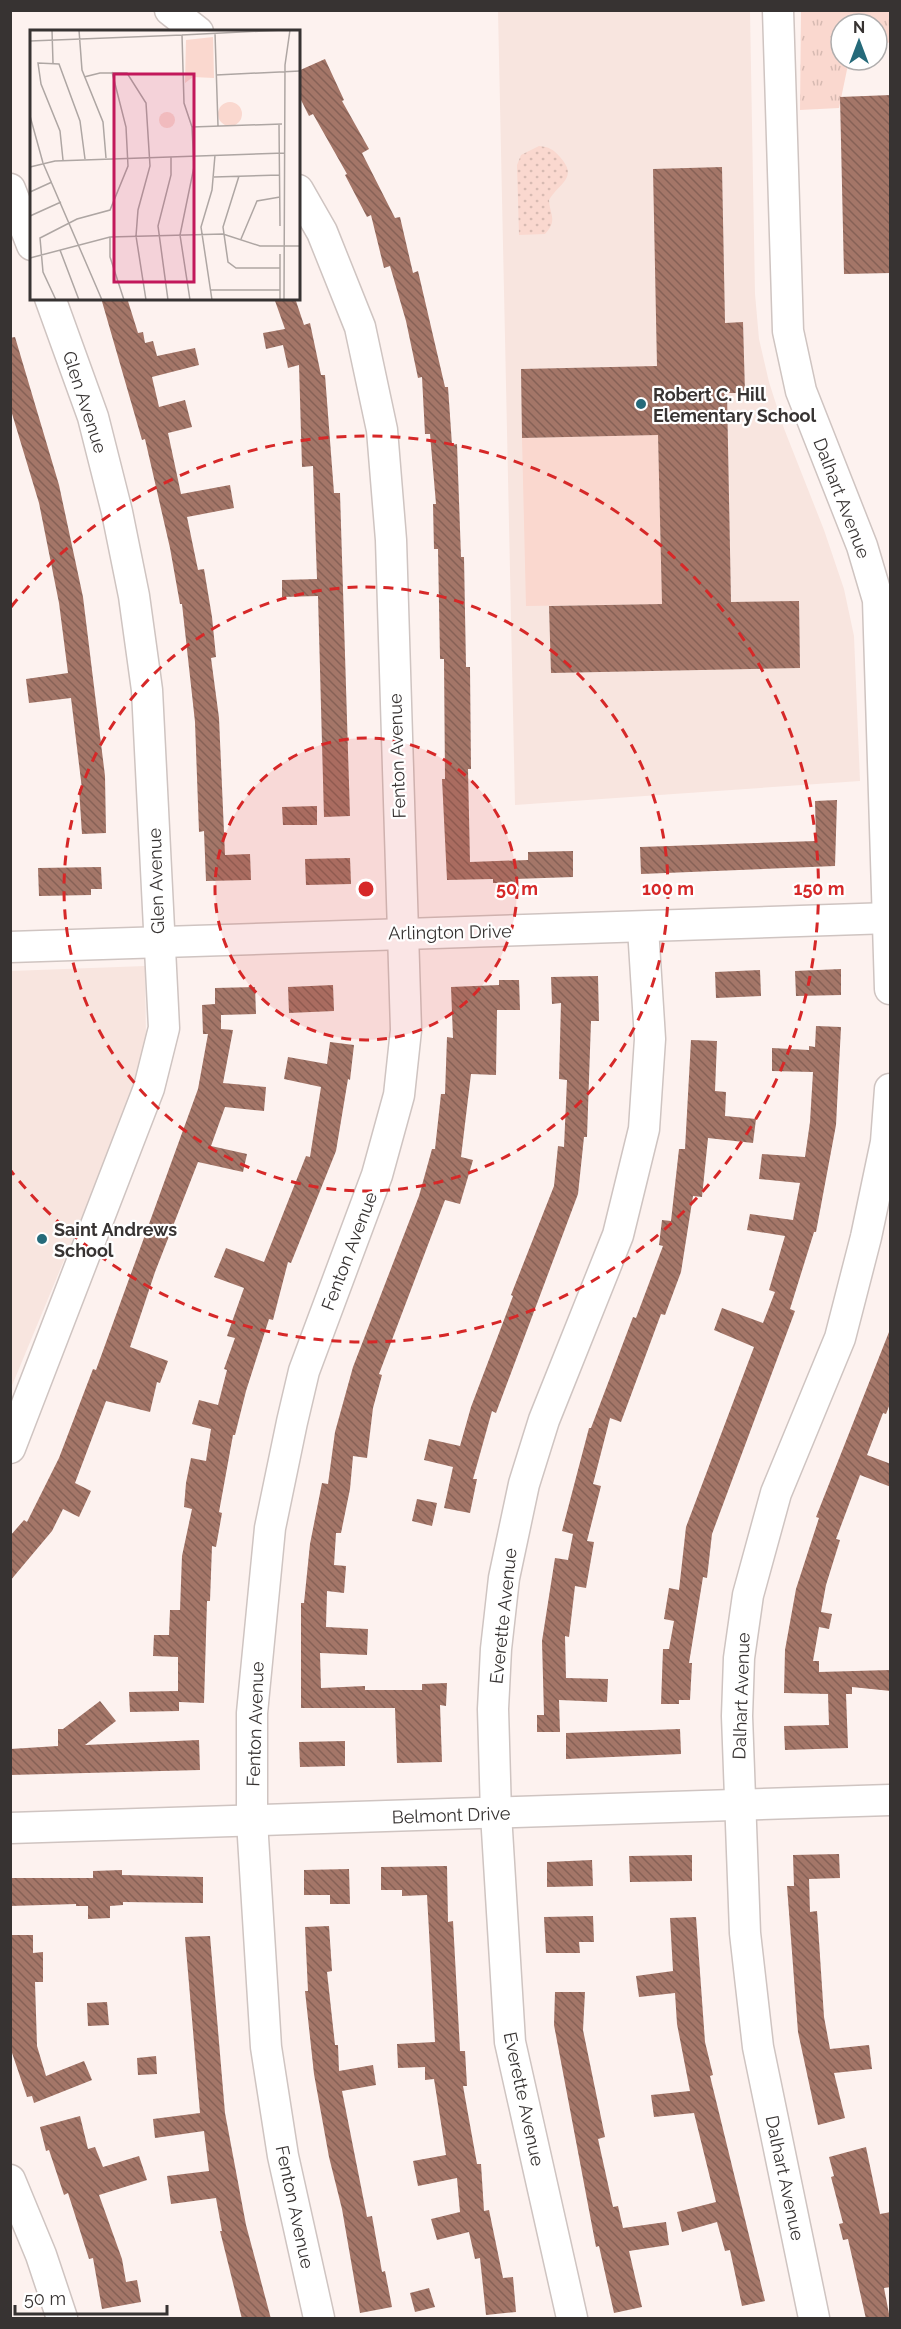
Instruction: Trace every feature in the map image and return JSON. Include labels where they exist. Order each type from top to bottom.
[{"type":"street","points":[[171,10],[196,30]]},
{"type":"street","name":"Dalhart Avenue","points":[[778,10],[788,331],[801,391],[884,600],[891,989]]},
{"type":"street","points":[[10,189],[30,240]]},
{"type":"street","name":"Fenton Avenue","points":[[300,194],[322,232],[360,327],[382,430],[391,540],[406,1030],[399,1095],[377,1175],[304,1371],[270,1528],[252,1713],[252,1821],[266,2047],[285,2168],[319,2319]]},
{"type":"street","name":"Glen Avenue","points":[[10,1448],[149,1088],[164,1028],[148,712],[134,596],[93,417],[51,300]]},
{"type":"street","name":"Arlington Drive","points":[[10,947],[158,944],[402,933],[643,928],[889,918]]},
{"type":"street","name":"Everette Avenue","points":[[572,2319],[510,2042],[496,1814],[493,1709],[496,1649],[504,1578],[515,1519],[544,1420],[618,1235],[644,1129],[650,1039],[643,928]]},
{"type":"street","name":"Dalhart Avenue","points":[[814,2319],[758,2047],[745,1933],[737,1716],[739,1658],[748,1595],[776,1493],[840,1338],[866,1237],[884,1153],[891,1089]]},
{"type":"street","name":"Belmont Drive","points":[[10,1828],[891,1800]]},
{"type":"street","points":[[10,2180],[41,2255],[62,2319]]},
{"type":"shaded area","name":"Robert C. Hill Elementary School","points":[[498,11],[750,11],[755,294],[759,339],[783,426],[824,530],[844,589],[854,636],[860,781],[515,805]]},
{"type":"shaded area","name":"Saint Andrews School","points":[[145,966],[146,1041],[135,1089],[11,1388],[11,971]]},
{"type":"green space","points":[[801,11],[890,11],[889,42],[889,12],[829,12],[829,72],[846,72],[839,108],[800,110]]},
{"type":"green space","points":[[539,146],[551,149],[557,154],[565,164],[568,175],[549,200],[552,221],[545,234],[519,235],[517,165],[521,155]]},
{"type":"green space","points":[[658,435],[662,604],[526,606],[522,438]]},
{"type":"building","points":[[325,59],[344,100],[342,101],[369,149],[362,153],[395,218],[400,217],[413,273],[418,271],[445,387],[448,387],[452,445],[457,444],[461,557],[464,557],[466,667],[470,667],[471,769],[468,769],[470,862],[528,860],[528,852],[573,851],[573,877],[515,879],[515,883],[493,883],[493,879],[447,880],[442,779],[445,779],[444,659],[440,659],[438,549],[434,549],[433,504],[436,504],[430,434],[425,434],[422,377],[418,378],[406,321],[390,266],[384,268],[371,215],[367,217],[345,175],[347,174],[313,114],[309,116],[300,98],[300,70]]},
{"type":"building","points":[[891,95],[891,273],[844,274],[840,97]]},
{"type":"building","points":[[722,167],[725,323],[743,322],[745,393],[727,393],[731,602],[799,601],[800,668],[551,673],[549,606],[662,604],[658,435],[522,438],[521,369],[657,366],[653,169]]},
{"type":"building","points":[[102,300],[128,300],[138,333],[143,332],[145,343],[153,341],[157,356],[195,348],[199,365],[152,377],[159,407],[185,400],[192,427],[168,433],[181,494],[230,485],[234,508],[187,517],[198,570],[204,569],[212,617],[216,657],[211,658],[219,718],[225,855],[250,854],[251,880],[206,881],[204,831],[199,832],[195,722],[182,604],[180,604],[170,548],[145,439],[142,440]]},
{"type":"building","points":[[275,300],[296,300],[304,325],[310,323],[321,375],[325,375],[334,493],[340,493],[350,816],[324,817],[318,596],[282,597],[282,580],[317,579],[313,466],[302,467],[299,365],[288,368],[283,345],[266,349],[263,333],[285,329]]},
{"type":"building","points":[[15,337],[59,485],[83,597],[105,776],[106,833],[82,834],[79,789],[82,789],[71,698],[29,703],[26,679],[68,673],[59,603],[39,503],[10,407],[10,338]]},
{"type":"building","points":[[837,800],[835,866],[641,874],[640,847],[816,841],[815,801]]},
{"type":"building","points":[[317,806],[317,825],[283,825],[282,807]]},
{"type":"building","points":[[350,858],[351,884],[306,885],[305,859]]},
{"type":"building","points":[[101,867],[102,889],[91,889],[91,895],[39,896],[38,868]]},
{"type":"building","points":[[841,969],[841,995],[796,996],[795,971]]},
{"type":"building","points":[[760,970],[761,996],[716,998],[715,972]]},
{"type":"building","points":[[598,976],[599,1021],[591,1021],[587,1137],[584,1137],[578,1194],[496,1413],[492,1411],[473,1479],[477,1479],[470,1513],[444,1508],[453,1467],[424,1460],[429,1439],[460,1446],[471,1407],[513,1296],[511,1295],[554,1186],[558,1146],[564,1147],[567,1080],[559,1079],[561,1003],[552,1004],[551,977]]},
{"type":"building","points":[[499,980],[519,980],[520,1010],[497,1010],[496,1075],[471,1074],[461,1157],[473,1160],[460,1204],[445,1200],[379,1374],[382,1375],[373,1408],[367,1458],[353,1456],[350,1489],[341,1533],[336,1533],[334,1565],[346,1566],[344,1593],[327,1591],[326,1627],[368,1629],[367,1655],[320,1653],[321,1688],[365,1686],[365,1690],[422,1690],[422,1684],[447,1683],[446,1706],[440,1705],[442,1762],[397,1763],[395,1708],[301,1708],[301,1603],[304,1603],[310,1544],[322,1483],[328,1484],[335,1432],[353,1367],[419,1196],[432,1149],[435,1149],[441,1094],[445,1094],[447,1037],[453,1038],[451,987],[499,985]]},
{"type":"building","points":[[333,985],[334,1011],[289,1013],[288,987]]},
{"type":"building","points":[[255,987],[256,1014],[221,1015],[221,1029],[233,1030],[223,1083],[266,1087],[264,1111],[225,1107],[211,1146],[247,1154],[243,1172],[198,1162],[155,1272],[130,1347],[168,1361],[160,1383],[157,1382],[150,1412],[106,1401],[75,1483],[91,1491],[79,1517],[63,1509],[52,1531],[10,1581],[10,1536],[24,1520],[27,1522],[59,1458],[93,1369],[96,1370],[198,1089],[208,1034],[203,1034],[202,1005],[215,1004],[215,988]]},
{"type":"building","points":[[816,1026],[841,1027],[836,1125],[816,1232],[814,1232],[790,1309],[795,1311],[712,1534],[707,1578],[703,1577],[689,1663],[692,1663],[690,1700],[679,1700],[679,1704],[661,1704],[663,1649],[669,1649],[674,1621],[664,1619],[669,1588],[679,1590],[686,1527],[754,1347],[714,1330],[722,1308],[763,1323],[775,1292],[769,1290],[785,1236],[747,1230],[750,1214],[793,1220],[800,1183],[759,1179],[762,1154],[805,1157],[813,1072],[772,1071],[772,1048],[809,1050],[809,1046],[815,1047]]},
{"type":"building","points":[[691,1040],[717,1041],[715,1091],[726,1092],[725,1116],[756,1119],[753,1143],[708,1138],[702,1197],[693,1196],[681,1272],[665,1315],[661,1314],[621,1422],[610,1418],[593,1484],[601,1486],[587,1541],[594,1542],[586,1588],[575,1586],[569,1637],[565,1636],[566,1678],[608,1679],[607,1702],[559,1700],[560,1732],[537,1732],[537,1715],[544,1715],[542,1641],[555,1558],[568,1560],[573,1534],[562,1531],[589,1428],[591,1428],[633,1317],[636,1318],[663,1246],[659,1245],[662,1220],[671,1221],[679,1149],[685,1149]]},
{"type":"building","points":[[330,1042],[354,1045],[350,1080],[348,1079],[336,1151],[291,1263],[288,1262],[273,1320],[269,1319],[246,1391],[235,1435],[233,1435],[219,1512],[222,1513],[216,1547],[212,1546],[210,1601],[207,1601],[204,1703],[179,1702],[179,1711],[130,1712],[129,1692],[178,1691],[178,1657],[153,1656],[154,1635],[169,1635],[170,1610],[180,1610],[182,1556],[192,1509],[184,1507],[186,1483],[191,1458],[206,1461],[211,1429],[192,1424],[199,1400],[218,1405],[227,1370],[224,1369],[235,1338],[227,1336],[244,1288],[214,1277],[226,1248],[264,1262],[306,1156],[310,1157],[321,1087],[284,1079],[288,1057],[327,1064]]},
{"type":"building","points":[[889,1332],[891,1401],[886,1414],[883,1413],[867,1455],[891,1464],[891,1487],[860,1475],[836,1539],[840,1540],[826,1585],[821,1612],[832,1614],[829,1629],[819,1627],[813,1661],[819,1661],[819,1672],[891,1670],[891,1691],[852,1687],[852,1694],[846,1694],[848,1748],[785,1750],[784,1726],[829,1725],[828,1694],[784,1693],[785,1650],[796,1589],[819,1518],[816,1517]]},
{"type":"building","points":[[417,1499],[437,1503],[432,1526],[412,1521]]},
{"type":"building","points":[[100,1701],[116,1721],[85,1745],[199,1740],[200,1770],[10,1775],[10,1749],[58,1746],[58,1729],[63,1729]]},
{"type":"building","points":[[680,1729],[681,1754],[566,1759],[566,1733]]},
{"type":"building","points":[[345,1741],[345,1766],[300,1767],[299,1742]]},
{"type":"building","points":[[839,1854],[840,1878],[809,1879],[810,1912],[817,1911],[824,2017],[830,2049],[869,2045],[872,2069],[834,2073],[845,2118],[818,2125],[798,2032],[787,1886],[794,1886],[793,1855]]},
{"type":"building","points":[[692,1855],[692,1881],[630,1882],[629,1856]]},
{"type":"building","points":[[592,1860],[593,1886],[547,1887],[547,1862]]},
{"type":"building","points":[[447,1866],[448,1922],[453,1921],[460,2051],[465,2051],[467,2086],[463,2086],[477,2164],[481,2164],[484,2211],[489,2210],[503,2278],[513,2277],[516,2312],[486,2315],[480,2258],[475,2259],[469,2232],[437,2240],[431,2219],[460,2212],[457,2178],[418,2186],[413,2161],[446,2155],[434,2079],[425,2080],[425,2067],[398,2068],[397,2044],[435,2042],[427,1895],[402,1896],[402,1890],[381,1890],[381,1867]]},
{"type":"building","points":[[349,1869],[350,1904],[330,1904],[330,1895],[304,1895],[304,1870]]},
{"type":"building","points":[[122,1870],[122,1875],[203,1877],[203,1903],[123,1902],[123,1905],[110,1906],[110,1918],[88,1919],[88,1906],[76,1906],[76,1904],[10,1906],[10,1878],[93,1878],[93,1871]]},
{"type":"building","points":[[593,1916],[594,1942],[579,1942],[580,1953],[546,1953],[544,1917]]},
{"type":"building","points":[[696,1917],[705,2042],[713,2075],[710,2076],[765,2301],[742,2306],[730,2250],[725,2251],[717,2222],[682,2232],[677,2212],[716,2202],[694,2113],[654,2117],[651,2095],[690,2091],[677,2024],[675,1993],[639,1997],[636,1976],[673,1971],[670,1918]]},
{"type":"building","points":[[329,1926],[332,1971],[327,1972],[335,2045],[338,2045],[339,2071],[373,2065],[376,2085],[342,2091],[367,2217],[372,2216],[382,2272],[385,2271],[392,2307],[360,2313],[342,2209],[329,2157],[314,2074],[305,1991],[308,1991],[305,1927]]},
{"type":"building","points":[[10,1935],[33,1935],[33,1953],[43,1952],[43,1982],[35,1982],[37,2046],[46,2076],[84,2061],[92,2080],[34,2103],[32,2096],[27,2097],[10,2047]]},
{"type":"building","points":[[210,1936],[225,2113],[246,2225],[271,2319],[242,2319],[220,2231],[222,2231],[216,2198],[171,2204],[167,2176],[209,2171],[204,2131],[155,2138],[153,2119],[200,2113],[185,1937]]},
{"type":"building","points":[[555,1992],[585,1992],[583,2030],[605,2137],[598,2139],[613,2207],[618,2206],[623,2228],[666,2222],[669,2245],[629,2251],[642,2307],[614,2313],[599,2246],[596,2247],[554,2025]]},
{"type":"building","points":[[107,2002],[109,2025],[88,2026],[87,2003]]},
{"type":"building","points":[[156,2056],[157,2074],[138,2075],[137,2058]]},
{"type":"building","points":[[80,2116],[88,2149],[95,2147],[103,2167],[139,2156],[147,2180],[99,2195],[122,2259],[126,2282],[137,2280],[141,2302],[102,2309],[93,2258],[89,2259],[68,2193],[64,2195],[49,2150],[46,2151],[40,2127]]},
{"type":"building","points":[[866,2147],[880,2214],[891,2212],[891,2287],[884,2288],[890,2319],[866,2319],[848,2239],[843,2240],[839,2224],[843,2223],[831,2177],[834,2176],[829,2157]]},
{"type":"building","points":[[429,2288],[435,2307],[415,2312],[410,2293]]},
{"type":"place","name":"Robert C. Hill Elementary School","points":[[641,404]]},
{"type":"place","name":"Saint Andrews School","points":[[42,1239]]}]
